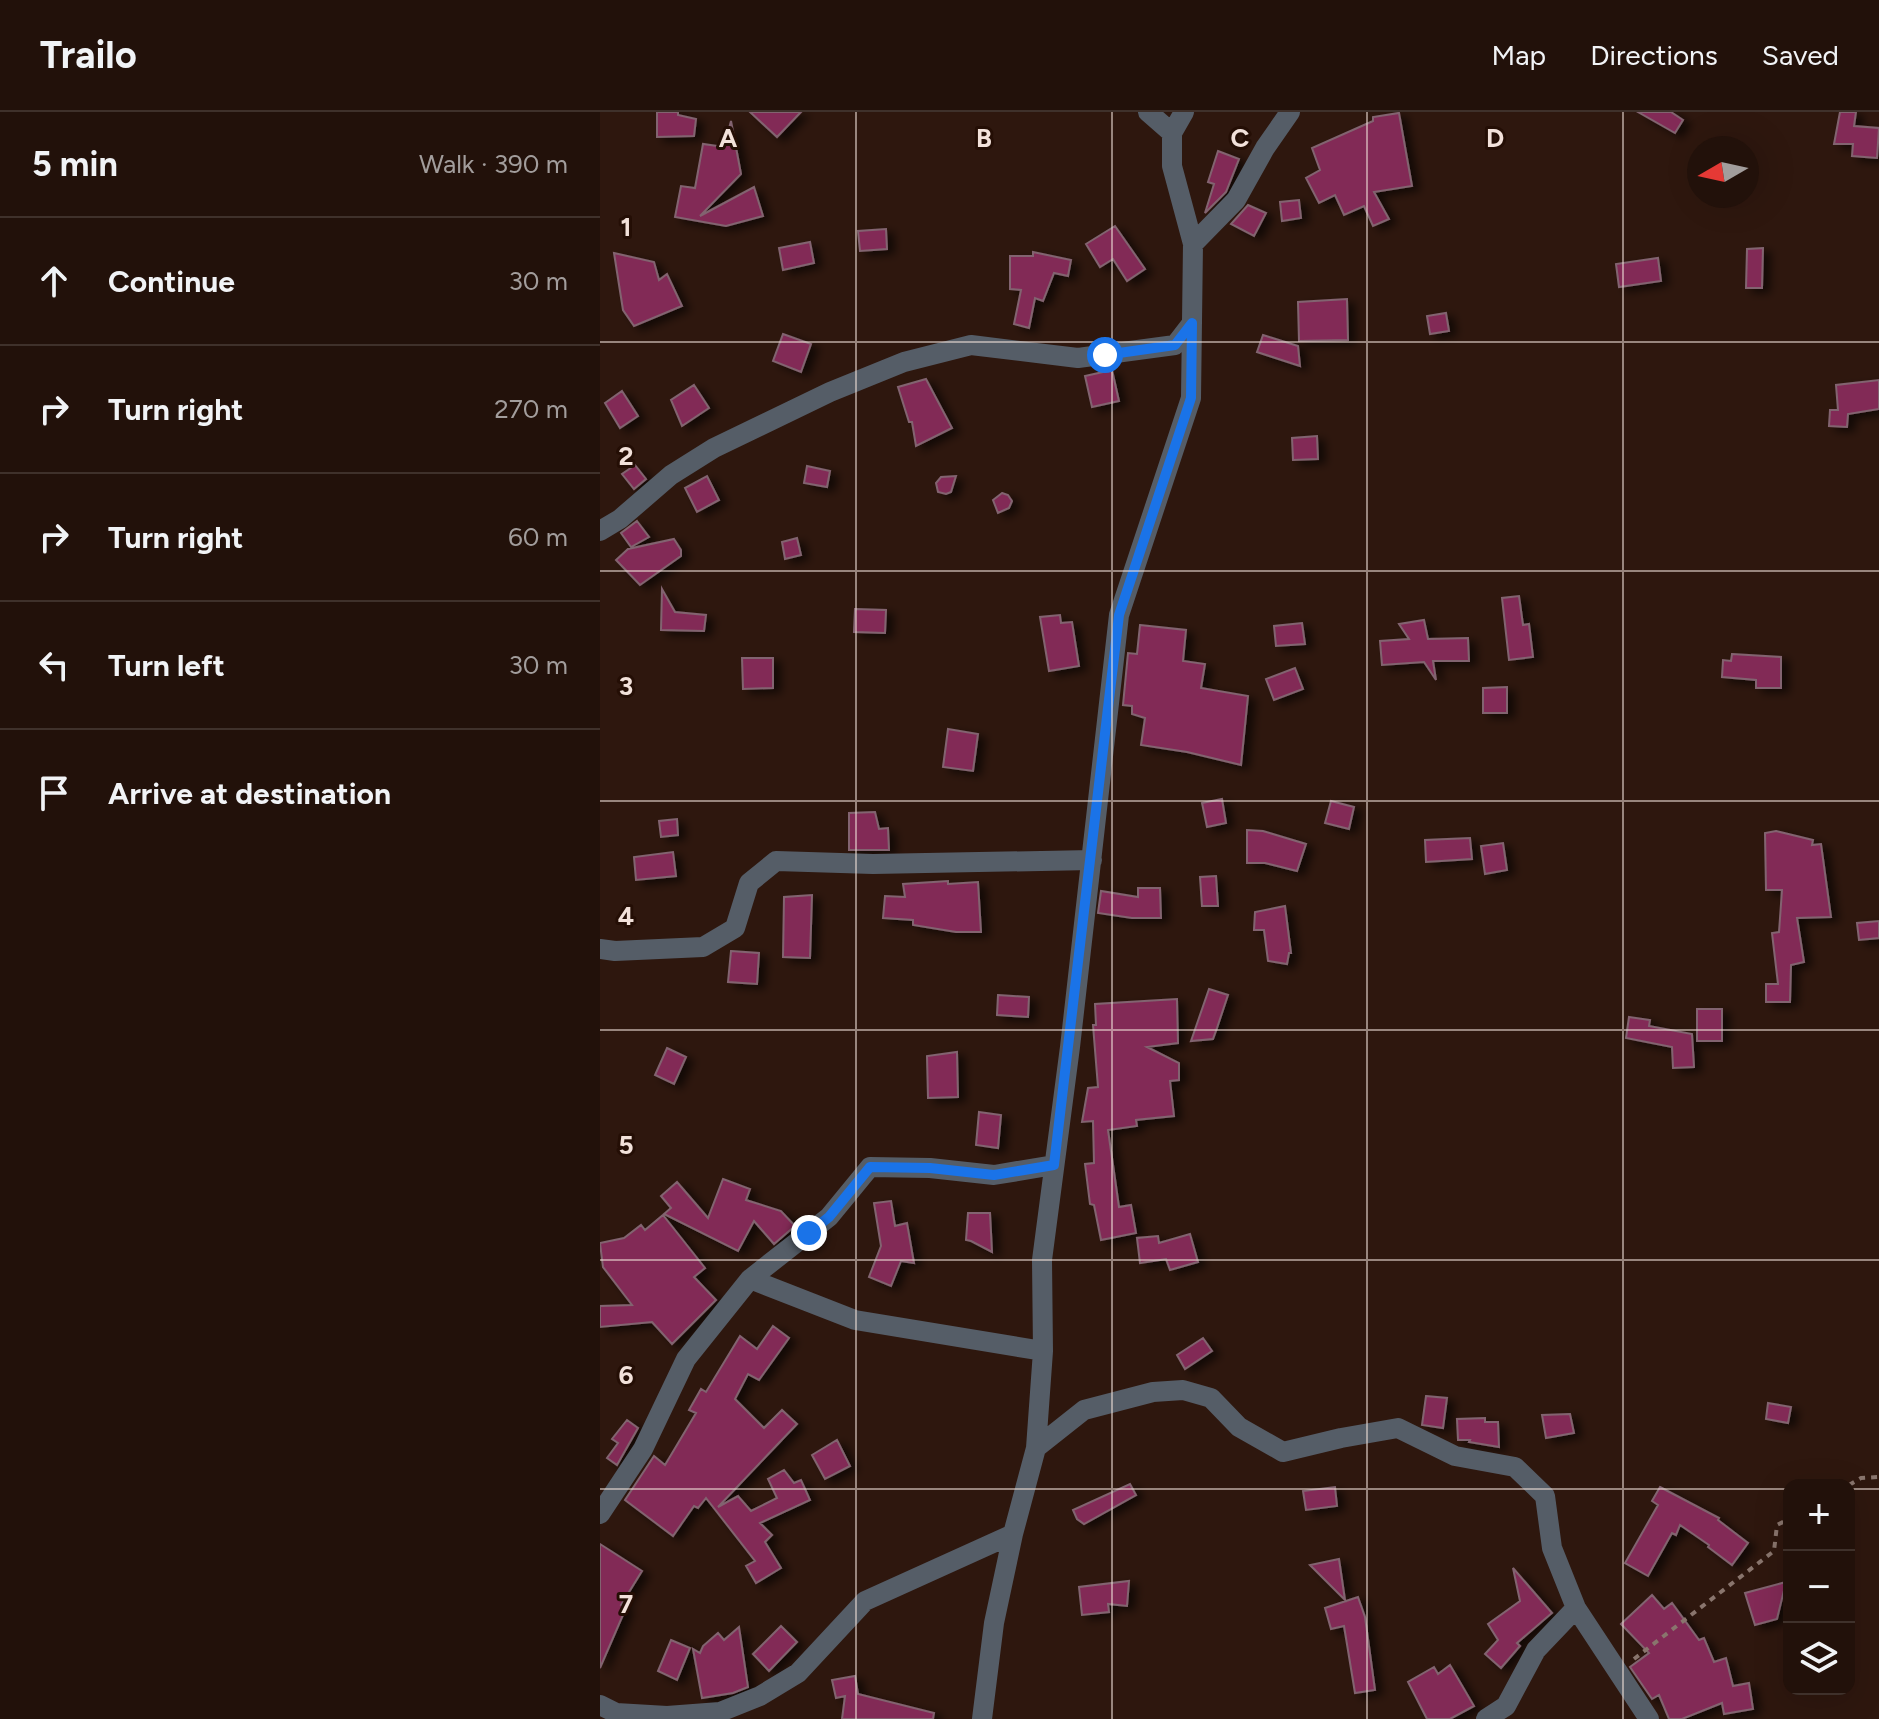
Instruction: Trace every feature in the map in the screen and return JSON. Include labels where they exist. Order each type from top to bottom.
[{"type":"street","points":[[1148,112],[1172,133]]},
{"type":"street","points":[[982,1719],[994,1623],[1036,1448],[1043,1351],[1042,1260],[1119,615],[1191,398],[1193,244],[1172,166],[1172,133],[1184,112]]},
{"type":"street","points":[[1193,244],[1236,200],[1265,148],[1290,112]]},
{"type":"street","points":[[600,531],[620,519],[671,475],[714,448],[830,392],[904,362],[971,345],[1078,358],[1131,352],[1175,345],[1192,323]]},
{"type":"street","points":[[600,949],[703,947],[735,928],[749,883],[776,861],[873,864],[1092,860]]},
{"type":"street","points":[[600,1514],[643,1449],[686,1359],[750,1279],[829,1217],[870,1167],[930,1168],[994,1175],[1054,1165]]},
{"type":"street","points":[[750,1279],[855,1320],[1043,1351]]},
{"type":"street","points":[[1036,1448],[1084,1410],[1153,1392],[1183,1390],[1211,1398],[1239,1427],[1283,1452],[1398,1428],[1455,1456],[1515,1467],[1545,1496],[1552,1548],[1576,1608],[1649,1719]]},
{"type":"street","points":[[600,1705],[616,1713],[667,1716],[720,1712],[760,1696],[798,1673],[865,1601],[1013,1534]]},
{"type":"street","points":[[1486,1719],[1506,1706],[1536,1650],[1576,1608]]},
{"type":"path","points":[[1855,1482],[1879,1477]]},
{"type":"path","points":[[1617,1673],[1774,1551],[1777,1525],[1783,1522]]},
{"type":"building","points":[[657,112],[678,112],[678,115],[696,119],[694,136],[657,137]]},
{"type":"building","points":[[750,112],[801,112],[777,137]]},
{"type":"building","points":[[1638,112],[1671,112],[1683,120],[1675,133]]},
{"type":"building","points":[[1840,112],[1856,112],[1854,126],[1879,128],[1877,158],[1852,156],[1853,144],[1834,144]]},
{"type":"building","points":[[1399,113],[1412,186],[1374,192],[1389,219],[1373,226],[1364,206],[1344,215],[1335,195],[1319,203],[1306,178],[1320,170],[1312,148],[1373,121],[1373,117]]},
{"type":"building","points":[[731,121],[741,174],[700,216],[754,187],[763,216],[726,226],[675,217],[681,186],[695,188],[703,144],[724,147]]},
{"type":"building","points":[[1218,151],[1239,159],[1226,192],[1205,213],[1214,184],[1208,182]]},
{"type":"building","points":[[1299,200],[1301,218],[1282,221],[1280,202]]},
{"type":"building","points":[[1248,205],[1266,213],[1254,236],[1231,224]]},
{"type":"building","points":[[1115,226],[1145,269],[1127,281],[1113,259],[1100,267],[1086,244]]},
{"type":"building","points":[[886,229],[887,249],[860,251],[858,231]]},
{"type":"building","points":[[810,242],[814,263],[783,270],[779,248]]},
{"type":"building","points":[[1763,248],[1762,288],[1746,288],[1747,249]]},
{"type":"building","points":[[1033,252],[1071,260],[1068,276],[1054,273],[1043,301],[1035,298],[1029,328],[1014,324],[1021,290],[1010,289],[1010,256],[1033,256]]},
{"type":"building","points":[[614,253],[654,262],[659,280],[667,274],[682,306],[634,326],[623,310]]},
{"type":"building","points":[[1658,258],[1661,281],[1619,287],[1616,264]]},
{"type":"building","points":[[1347,299],[1348,340],[1299,341],[1298,302]]},
{"type":"building","points":[[1446,313],[1449,331],[1430,334],[1427,316]]},
{"type":"building","points":[[783,334],[811,344],[801,372],[773,361]]},
{"type":"building","points":[[1263,335],[1298,346],[1300,366],[1257,352]]},
{"type":"building","points":[[1112,370],[1119,401],[1092,407],[1085,376]]},
{"type":"building","points":[[926,379],[952,428],[916,446],[912,422],[909,422],[898,387]]},
{"type":"building","points":[[1879,380],[1879,409],[1848,414],[1847,427],[1829,426],[1830,410],[1838,410],[1836,385]]},
{"type":"building","points":[[694,385],[709,408],[682,426],[671,400]]},
{"type":"building","points":[[622,391],[638,416],[620,428],[605,403]]},
{"type":"building","points":[[1317,436],[1318,459],[1293,460],[1292,438]]},
{"type":"building","points":[[635,465],[646,479],[634,489],[622,474]]},
{"type":"building","points":[[807,466],[830,471],[827,487],[804,483]]},
{"type":"building","points":[[707,476],[719,500],[697,512],[685,488]]},
{"type":"building","points":[[956,476],[951,492],[938,492],[936,483],[941,477]]},
{"type":"building","points":[[1002,493],[1012,501],[1009,508],[998,513],[993,500]]},
{"type":"building","points":[[637,521],[649,537],[631,547],[621,533]]},
{"type":"building","points":[[797,538],[801,555],[785,559],[782,542]]},
{"type":"building","points":[[674,539],[681,556],[640,585],[616,560],[628,549]]},
{"type":"building","points":[[662,589],[675,612],[706,615],[704,631],[661,630]]},
{"type":"building","points":[[1519,596],[1523,625],[1529,624],[1533,657],[1509,660],[1502,598]]},
{"type":"building","points":[[855,609],[886,610],[885,633],[854,632]]},
{"type":"building","points":[[1060,615],[1061,623],[1072,622],[1079,666],[1049,671],[1040,617]]},
{"type":"building","points":[[1424,620],[1428,639],[1468,638],[1469,661],[1433,661],[1436,680],[1424,662],[1382,665],[1380,641],[1409,639],[1399,624]]},
{"type":"building","points":[[1302,623],[1305,644],[1276,646],[1274,626]]},
{"type":"building","points":[[1140,625],[1186,630],[1183,661],[1205,664],[1201,688],[1248,696],[1241,765],[1141,745],[1145,718],[1132,714],[1132,706],[1123,705],[1128,653],[1137,654]]},
{"type":"building","points":[[1732,654],[1781,657],[1781,688],[1756,688],[1756,680],[1722,677],[1723,660],[1731,661]]},
{"type":"building","points":[[742,658],[773,658],[773,688],[743,689]]},
{"type":"building","points":[[1295,668],[1303,689],[1274,700],[1266,679]]},
{"type":"building","points":[[1507,687],[1507,713],[1483,713],[1483,688]]},
{"type":"building","points":[[948,729],[978,734],[973,771],[943,767]]},
{"type":"building","points":[[1222,799],[1226,823],[1207,827],[1202,803]]},
{"type":"building","points":[[1331,801],[1354,807],[1349,829],[1325,823]]},
{"type":"building","points":[[875,812],[879,829],[888,828],[889,850],[849,850],[849,813]]},
{"type":"building","points":[[677,819],[678,835],[661,837],[659,821]]},
{"type":"building","points":[[1247,830],[1263,831],[1306,844],[1297,871],[1265,863],[1247,863]]},
{"type":"building","points":[[1776,831],[1813,840],[1812,845],[1821,844],[1831,917],[1797,918],[1804,962],[1791,965],[1790,1002],[1766,1002],[1766,984],[1778,984],[1772,933],[1779,932],[1782,890],[1766,890],[1765,833]]},
{"type":"building","points":[[1470,838],[1472,859],[1426,862],[1425,840]]},
{"type":"building","points":[[1503,843],[1507,870],[1485,874],[1481,846]]},
{"type":"building","points":[[673,852],[676,876],[636,880],[634,857]]},
{"type":"building","points":[[1216,876],[1218,906],[1202,906],[1200,877]]},
{"type":"building","points":[[948,881],[948,884],[978,882],[981,932],[956,932],[913,925],[913,920],[883,918],[885,896],[905,897],[903,884]]},
{"type":"building","points":[[1138,888],[1160,888],[1161,918],[1098,913],[1101,891],[1138,897]]},
{"type":"building","points":[[812,895],[810,958],[783,957],[784,897]]},
{"type":"building","points":[[1285,906],[1291,953],[1287,964],[1268,961],[1264,930],[1254,930],[1255,912]]},
{"type":"building","points":[[1879,921],[1879,938],[1859,940],[1857,923]]},
{"type":"building","points":[[731,951],[759,953],[757,984],[728,982]]},
{"type":"building","points":[[1209,989],[1228,995],[1217,1028],[1213,1039],[1191,1041]]},
{"type":"building","points":[[998,995],[1029,997],[1028,1017],[997,1015]]},
{"type":"building","points":[[1177,999],[1178,1043],[1147,1047],[1179,1063],[1179,1080],[1170,1081],[1174,1116],[1136,1120],[1137,1126],[1108,1130],[1119,1207],[1131,1205],[1136,1233],[1101,1240],[1094,1205],[1090,1204],[1085,1164],[1094,1163],[1093,1121],[1082,1122],[1088,1088],[1098,1087],[1093,1025],[1096,1025],[1095,1004]]},
{"type":"building","points":[[1697,1009],[1722,1009],[1722,1041],[1697,1041]]},
{"type":"building","points":[[1629,1017],[1650,1020],[1649,1026],[1692,1034],[1694,1067],[1673,1068],[1672,1047],[1626,1038]]},
{"type":"building","points":[[667,1048],[686,1057],[674,1084],[655,1075]]},
{"type":"building","points":[[957,1052],[958,1097],[928,1098],[927,1056]]},
{"type":"building","points":[[979,1112],[1001,1115],[998,1148],[976,1145]]},
{"type":"building","points":[[723,1179],[750,1189],[746,1200],[781,1211],[795,1226],[774,1244],[754,1221],[738,1251],[664,1214],[671,1208],[661,1196],[677,1182],[708,1218]]},
{"type":"building","points":[[891,1201],[895,1226],[907,1223],[914,1263],[901,1261],[891,1286],[869,1277],[881,1246],[874,1203]]},
{"type":"building","points":[[968,1213],[990,1213],[992,1252],[966,1240]]},
{"type":"building","points":[[663,1215],[705,1268],[694,1277],[716,1300],[672,1344],[652,1322],[600,1327],[600,1306],[632,1305],[603,1267],[600,1243],[624,1238],[641,1225],[645,1230]]},
{"type":"building","points":[[1190,1234],[1198,1262],[1170,1270],[1166,1259],[1140,1263],[1137,1238],[1158,1236],[1159,1243]]},
{"type":"building","points":[[773,1326],[789,1338],[759,1380],[748,1374],[735,1399],[764,1428],[782,1410],[797,1424],[718,1507],[738,1496],[751,1511],[777,1498],[768,1479],[784,1470],[794,1483],[801,1480],[810,1500],[760,1523],[772,1535],[765,1542],[781,1568],[756,1583],[746,1566],[755,1561],[706,1498],[698,1508],[694,1506],[673,1536],[625,1500],[654,1456],[665,1465],[696,1413],[689,1410],[701,1389],[706,1392],[740,1336],[757,1349]]},
{"type":"building","points":[[1203,1338],[1212,1351],[1185,1369],[1177,1355]]},
{"type":"building","points":[[1426,1396],[1447,1398],[1443,1428],[1422,1425]]},
{"type":"building","points":[[1768,1403],[1791,1407],[1788,1423],[1766,1419]]},
{"type":"building","points":[[1570,1414],[1574,1433],[1546,1438],[1542,1415]]},
{"type":"building","points":[[1485,1418],[1485,1422],[1498,1422],[1499,1447],[1458,1440],[1457,1419]]},
{"type":"building","points":[[627,1420],[638,1428],[617,1465],[607,1458],[618,1443],[612,1439]]},
{"type":"building","points":[[837,1440],[850,1466],[825,1479],[812,1455]]},
{"type":"building","points":[[1130,1484],[1136,1495],[1084,1524],[1077,1519],[1073,1510]]},
{"type":"building","points":[[1335,1487],[1337,1506],[1306,1510],[1303,1491]]},
{"type":"building","points":[[1660,1487],[1719,1518],[1748,1543],[1732,1565],[1680,1525],[1676,1535],[1672,1533],[1648,1576],[1625,1563],[1658,1505],[1652,1501]]},
{"type":"building","points":[[600,1544],[642,1571],[621,1605],[626,1608],[600,1668]]},
{"type":"building","points":[[1339,1559],[1345,1600],[1310,1565]]},
{"type":"building","points":[[1513,1568],[1552,1613],[1517,1643],[1520,1646],[1501,1668],[1485,1654],[1498,1640],[1488,1624],[1520,1601]]},
{"type":"building","points":[[1129,1581],[1127,1606],[1108,1604],[1109,1612],[1082,1615],[1079,1587]]},
{"type":"building","points":[[1783,1583],[1777,1619],[1755,1625],[1745,1593]]},
{"type":"building","points":[[1652,1595],[1664,1609],[1672,1603],[1699,1640],[1704,1638],[1714,1662],[1726,1658],[1733,1686],[1749,1683],[1753,1709],[1724,1714],[1722,1703],[1682,1719],[1669,1719],[1659,1695],[1652,1699],[1630,1667],[1649,1653],[1621,1624]]},
{"type":"building","points":[[1358,1597],[1365,1617],[1375,1690],[1355,1693],[1344,1626],[1331,1629],[1325,1608]]},
{"type":"building","points":[[781,1626],[797,1642],[769,1671],[753,1654]]},
{"type":"building","points":[[739,1627],[748,1687],[702,1698],[693,1649],[700,1653],[703,1646],[718,1633],[724,1640]]},
{"type":"building","points":[[671,1640],[690,1648],[677,1680],[658,1671]]},
{"type":"building","points":[[1450,1665],[1474,1706],[1450,1719],[1427,1719],[1408,1682],[1434,1667],[1438,1674]]},
{"type":"building","points":[[855,1676],[858,1694],[934,1713],[933,1719],[842,1719],[845,1696],[836,1698],[832,1680]]},
{"type":"route","points":[[809,1233],[829,1217],[870,1167],[930,1168],[994,1175],[1054,1165],[1119,615],[1191,398],[1192,323],[1175,345],[1105,355]]}]
